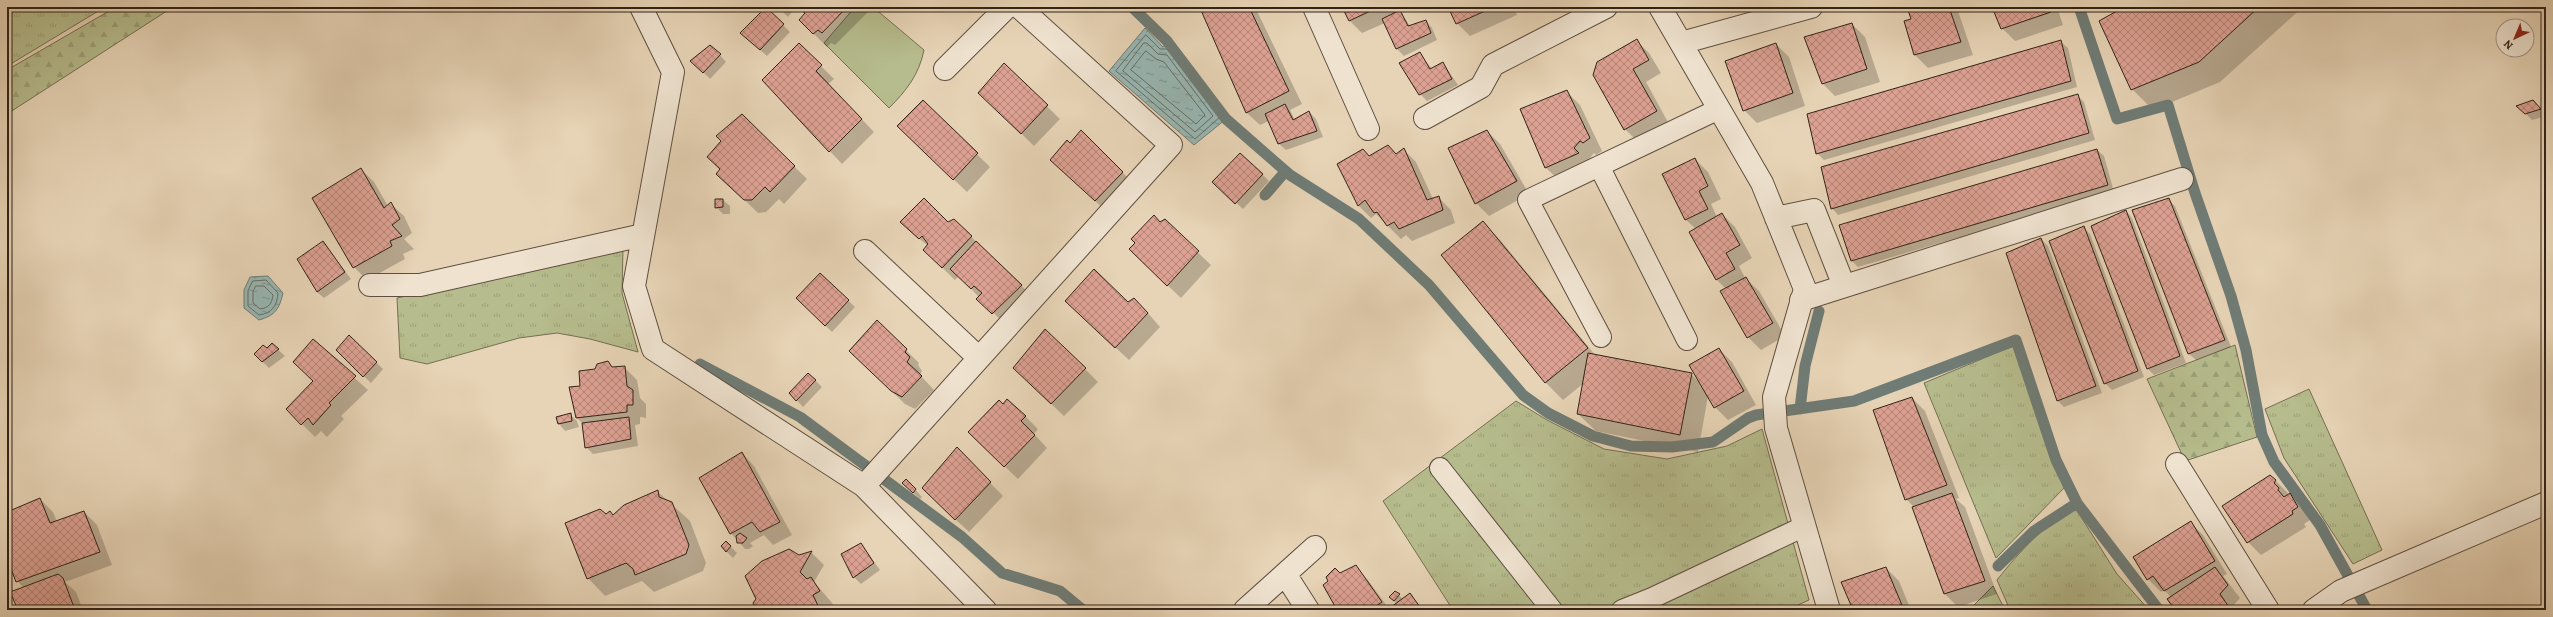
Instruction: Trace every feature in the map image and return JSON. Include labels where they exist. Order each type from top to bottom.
[{"type":"street","points":[[640,7],[673,72],[634,286],[653,349],[864,486],[985,610]]},
{"type":"street","points":[[945,69],[1007,7]]},
{"type":"street","points":[[864,486],[1171,145],[1019,7]]},
{"type":"street","points":[[1314,7],[1368,129]]},
{"type":"street","points":[[1425,118],[1481,87],[1494,66],[1606,7]]},
{"type":"street","points":[[1660,7],[1762,183],[1804,289],[1774,398],[1776,428],[1829,610]]},
{"type":"street","points":[[1681,43],[1812,7]]},
{"type":"street","points":[[1801,300],[2182,179]]},
{"type":"street","points":[[1776,218],[1814,210],[1844,286]]},
{"type":"street","points":[[370,285],[420,285],[643,235]]},
{"type":"street","points":[[865,250],[979,358]]},
{"type":"street","points":[[2177,464],[2268,610]]},
{"type":"street","points":[[2314,610],[2341,591],[2546,503]]},
{"type":"street","points":[[1245,610],[1315,547]]},
{"type":"street","points":[[1285,574],[1308,610]]},
{"type":"lane","points":[[1601,336],[1528,200],[1719,109]]},
{"type":"lane","points":[[1599,166],[1687,340]]},
{"type":"lane","points":[[1440,468],[1552,610]]},
{"type":"lane","points":[[1622,610],[1652,598],[1805,526]]},
{"type":"green space","points":[[7,7],[105,7],[9,65]]},
{"type":"green space","points":[[116,7],[173,7],[7,114],[7,70]]},
{"type":"green space","points":[[855,7],[873,7],[924,50],[919,67],[911,82],[889,108],[824,43]]},
{"type":"green space","points":[[623,247],[622,293],[638,352],[590,339],[557,333],[519,338],[427,364],[400,358],[397,298]]},
{"type":"green space","points":[[2235,345],[2257,437],[2185,461],[2147,379]]},
{"type":"green space","points":[[2013,346],[2064,488],[1996,558],[1924,383]]},
{"type":"green space","points":[[2309,389],[2382,550],[2353,564],[2284,458],[2265,409]]},
{"type":"green space","points":[[1516,401],[1547,420],[1604,449],[1667,459],[1727,446],[1762,429],[1809,600],[1787,610],[1453,610],[1383,501]]},
{"type":"green space","points":[[2076,509],[2117,574],[2149,610],[2010,610],[1997,580],[2023,549],[2042,531],[2052,523]]},
{"type":"green space","points":[[1993,586],[2005,610],[1969,610]]},
{"type":"water","points":[[1145,28],[1163,47],[1167,41],[1226,119],[1194,145],[1109,71]]},
{"type":"water","points":[[268,276],[283,293],[276,311],[259,320],[244,308],[244,290],[250,277]]},
{"type":"building","points":[[766,7],[784,24],[760,50],[740,33]]},
{"type":"building","points":[[804,7],[847,7],[822,33],[818,30],[813,34],[799,20],[805,13],[801,10]]},
{"type":"building","points":[[1249,7],[1289,91],[1246,113],[1200,8]]},
{"type":"building","points":[[1342,7],[1379,7],[1349,21]]},
{"type":"building","points":[[1448,7],[1494,7],[1456,24]]},
{"type":"building","points":[[1907,7],[1949,7],[1961,42],[1914,55],[1904,21],[1911,19]]},
{"type":"building","points":[[1992,7],[2049,7],[2051,12],[2001,29]]},
{"type":"building","points":[[2124,7],[2259,7],[2199,62],[2131,90],[2099,21]]},
{"type":"building","points":[[1400,10],[1408,26],[1426,20],[1431,33],[1396,49],[1382,19]]},
{"type":"building","points":[[1852,23],[1867,69],[1822,84],[1804,37]]},
{"type":"building","points":[[1637,39],[1649,60],[1633,69],[1657,111],[1624,130],[1593,75],[1597,62]]},
{"type":"building","points":[[2061,40],[2071,81],[1816,154],[1807,114]]},
{"type":"building","points":[[799,43],[822,65],[816,71],[862,119],[829,152],[762,80]]},
{"type":"building","points":[[1776,43],[1793,93],[1743,111],[1725,61]]},
{"type":"building","points":[[710,45],[721,54],[703,73],[690,61]]},
{"type":"building","points":[[1420,52],[1430,69],[1443,62],[1452,79],[1419,95],[1399,63]]},
{"type":"building","points":[[1004,63],[1048,105],[1021,134],[978,93]]},
{"type":"building","points":[[1567,90],[1590,138],[1583,143],[1580,141],[1574,148],[1579,153],[1545,168],[1520,109]]},
{"type":"building","points":[[2078,94],[2089,133],[1831,209],[1821,167]]},
{"type":"building","points":[[923,100],[978,153],[953,180],[897,126]]},
{"type":"building","points":[[2533,100],[2541,109],[2525,114],[2516,106]]},
{"type":"building","points":[[1285,104],[1293,120],[1309,111],[1317,131],[1278,144],[1265,114]]},
{"type":"building","points":[[742,114],[795,166],[770,192],[765,187],[752,200],[744,200],[716,174],[720,169],[707,157],[721,141],[716,136]]},
{"type":"building","points":[[1081,130],[1123,172],[1095,201],[1050,160],[1067,140],[1070,143]]},
{"type":"building","points":[[1487,130],[1517,181],[1475,204],[1448,148]]},
{"type":"building","points":[[1388,145],[1396,154],[1404,148],[1427,200],[1439,196],[1443,210],[1399,229],[1394,222],[1387,226],[1377,212],[1374,213],[1365,200],[1358,206],[1337,164],[1363,149],[1369,156]]},
{"type":"building","points":[[2097,149],[2108,185],[1851,261],[1839,225]]},
{"type":"building","points":[[1240,153],[1263,174],[1235,204],[1212,182]]},
{"type":"building","points":[[1695,158],[1708,186],[1699,191],[1708,209],[1685,220],[1662,174]]},
{"type":"building","points":[[361,168],[384,208],[391,202],[400,219],[392,225],[402,236],[390,241],[392,246],[353,268],[312,198]]},
{"type":"building","points":[[924,198],[948,222],[954,219],[972,236],[942,268],[923,250],[928,244],[922,236],[919,239],[900,222]]},
{"type":"building","points":[[2169,198],[2225,340],[2188,354],[2132,210]]},
{"type":"building","points":[[715,199],[723,199],[723,207],[715,208]]},
{"type":"building","points":[[2126,210],[2180,356],[2147,369],[2091,226]]},
{"type":"building","points":[[1722,213],[1740,245],[1726,253],[1735,269],[1716,280],[1689,232]]},
{"type":"building","points":[[1154,215],[1160,222],[1165,219],[1199,251],[1167,286],[1129,249],[1135,243],[1131,239]]},
{"type":"building","points":[[1483,221],[1588,348],[1545,383],[1441,255]]},
{"type":"building","points":[[2084,226],[2138,371],[2104,384],[2049,241]]},
{"type":"building","points":[[2041,238],[2096,386],[2057,401],[2006,253]]},
{"type":"building","points":[[323,241],[345,272],[317,292],[297,259]]},
{"type":"building","points":[[976,241],[1022,285],[992,314],[976,299],[982,293],[974,286],[971,289],[950,269]]},
{"type":"building","points":[[1094,269],[1128,302],[1134,298],[1148,313],[1115,348],[1065,301]]},
{"type":"building","points":[[820,273],[849,300],[825,326],[796,298]]},
{"type":"building","points":[[1746,277],[1773,323],[1747,338],[1720,291]]},
{"type":"building","points":[[877,320],[907,349],[905,352],[910,357],[907,362],[922,376],[902,397],[891,391],[849,351]]},
{"type":"building","points":[[1045,329],[1086,368],[1051,404],[1013,368]]},
{"type":"building","points":[[349,335],[377,362],[363,377],[336,350]]},
{"type":"building","points":[[313,339],[356,376],[329,403],[331,405],[313,425],[308,418],[301,425],[286,409],[313,381],[293,362]]},
{"type":"building","points":[[272,343],[279,349],[262,362],[254,354],[263,345],[267,348]]},
{"type":"building","points":[[1719,348],[1744,391],[1714,408],[1689,365]]},
{"type":"building","points":[[1588,353],[1692,373],[1680,435],[1577,414]]},
{"type":"building","points":[[608,361],[612,367],[625,366],[627,386],[633,390],[633,405],[627,405],[627,412],[576,418],[569,387],[580,386],[579,371],[595,369],[597,364]]},
{"type":"building","points":[[808,373],[816,380],[796,401],[789,393]]},
{"type":"building","points":[[1912,397],[1947,485],[1905,500],[1873,410]]},
{"type":"building","points":[[1007,399],[1026,416],[1021,421],[1035,435],[1004,467],[968,432],[999,400],[1003,404]]},
{"type":"building","points":[[571,413],[572,421],[558,424],[556,417]]},
{"type":"building","points":[[629,417],[631,439],[585,448],[582,423]]},
{"type":"building","points":[[957,447],[991,482],[955,520],[922,488]]},
{"type":"building","points":[[742,452],[780,522],[760,532],[752,522],[730,534],[699,478]]},
{"type":"building","points":[[2270,475],[2276,480],[2274,483],[2284,497],[2290,493],[2298,507],[2292,511],[2293,514],[2247,543],[2222,506]]},
{"type":"building","points":[[906,479],[916,489],[913,493],[902,483]]},
{"type":"building","points":[[658,490],[659,497],[672,502],[689,545],[686,554],[635,575],[633,569],[626,563],[587,579],[565,523],[600,509],[606,514],[610,511],[613,515],[624,505]]},
{"type":"building","points":[[1952,493],[1985,581],[1944,594],[1912,507]]},
{"type":"building","points":[[40,498],[50,523],[84,511],[100,552],[16,582],[7,558],[7,512]]},
{"type":"building","points":[[2191,521],[2215,561],[2164,591],[2153,576],[2147,580],[2133,557]]},
{"type":"building","points":[[740,533],[747,538],[743,543],[737,543],[736,536]]},
{"type":"building","points":[[726,541],[731,546],[726,552],[721,546]]},
{"type":"building","points":[[861,543],[874,563],[853,578],[841,554]]},
{"type":"building","points":[[789,549],[799,555],[812,551],[800,572],[807,579],[811,577],[820,591],[813,595],[820,610],[756,610],[753,603],[756,599],[745,576],[762,561]]},
{"type":"building","points":[[1356,565],[1382,602],[1370,610],[1337,610],[1323,585],[1328,581],[1326,577],[1335,568],[1340,573]]},
{"type":"building","points":[[1886,567],[1904,610],[1853,610],[1841,582]]},
{"type":"building","points":[[2215,567],[2228,585],[2220,594],[2231,610],[2175,610],[2167,599]]},
{"type":"building","points":[[58,574],[63,578],[75,610],[32,610],[28,607],[18,610],[10,592]]},
{"type":"building","points":[[1395,591],[1400,594],[1394,601],[1389,597]]},
{"type":"building","points":[[1410,593],[1422,610],[1387,610]]},
{"type":"waterway","points":[[1132,7],[1167,41],[1226,119],[1290,175],[1359,219],[1429,285],[1523,395],[1548,413],[1593,436],[1631,446],[1672,447],[1713,442],[1748,418],[1756,415],[1854,401],[2016,340],[2056,460],[2077,503],[2159,610]]},
{"type":"waterway","points":[[2079,7],[2117,119],[2168,105],[2195,193],[2231,296],[2246,350],[2262,435],[2274,462],[2320,525],[2367,610]]},
{"type":"waterway","points":[[1265,195],[1285,172]]},
{"type":"waterway","points":[[1800,409],[1805,366],[1819,311]]},
{"type":"waterway","points":[[700,364],[800,417],[962,537],[1002,573],[1060,591],[1083,610]]},
{"type":"waterway","points":[[1998,566],[2034,531],[2077,503]]}]
